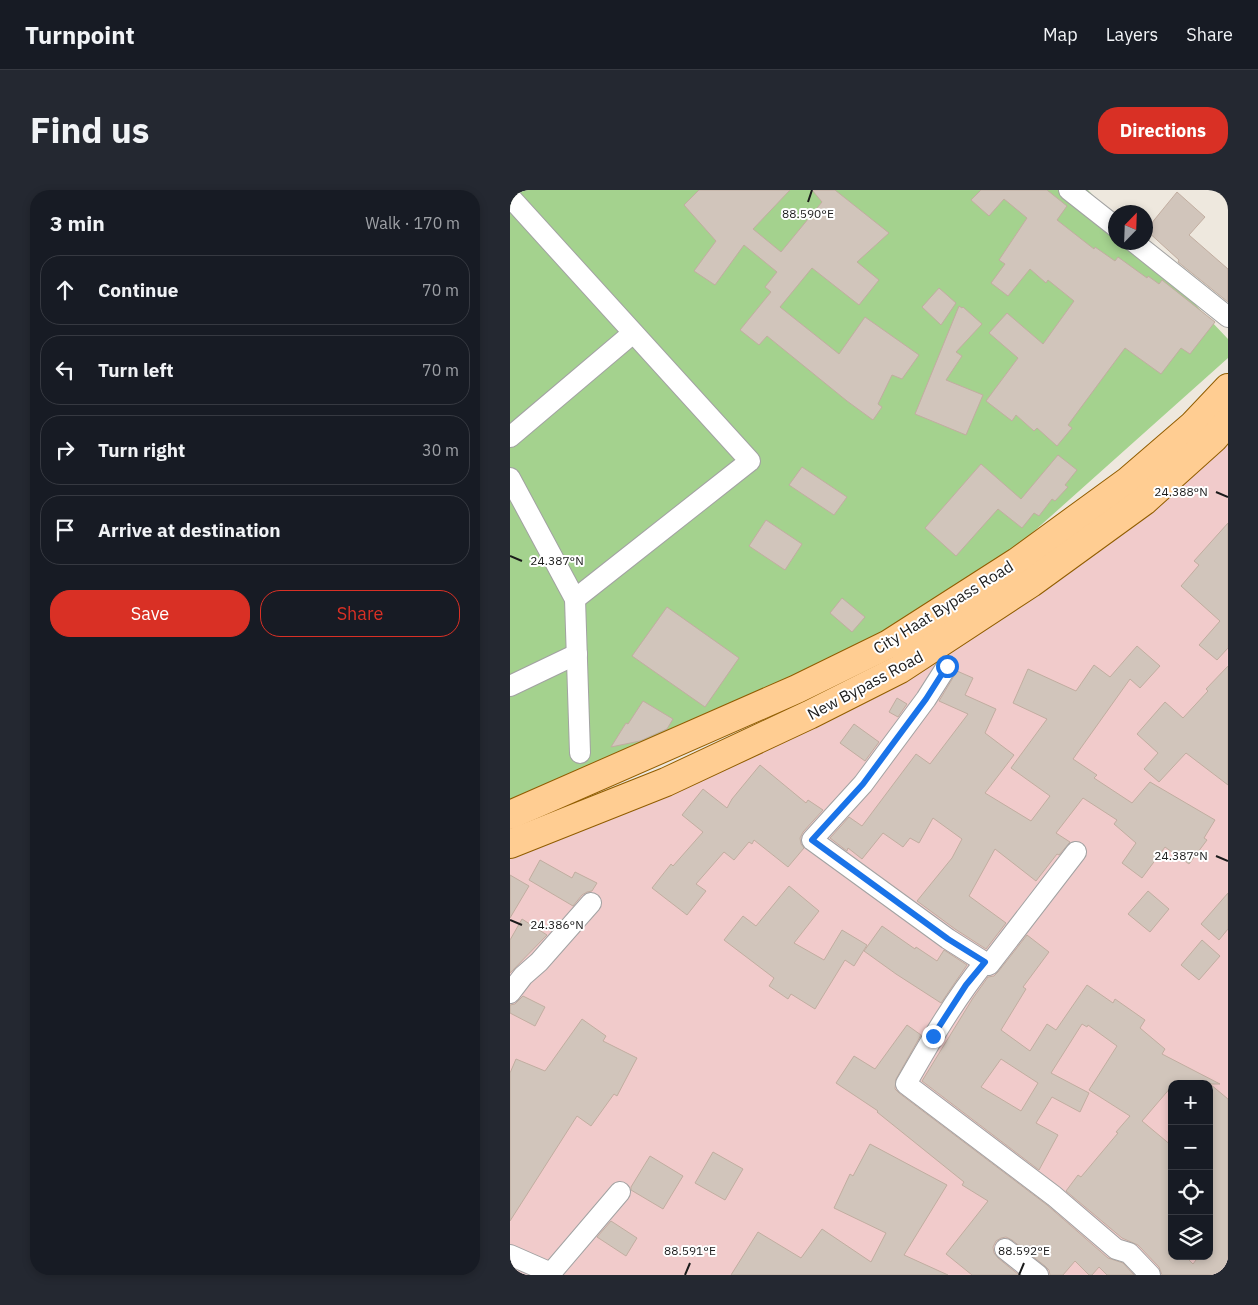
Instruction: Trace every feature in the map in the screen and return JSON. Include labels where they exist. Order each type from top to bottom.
[{"type":"main road","name":"City Haat Bypass Road","points":[[510,815],[796,689],[888,644],[1016,562],[1128,481],[1194,425],[1228,388]]},
{"type":"main road","name":"New Bypass Road","points":[[510,844],[666,782],[809,715],[900,669],[1031,584],[1144,501],[1214,438],[1228,422]]},
{"type":"street","points":[[1069,190],[1108,221]]},
{"type":"street","points":[[510,197],[750,460],[575,598]]},
{"type":"street","points":[[1144,250],[1228,317]]},
{"type":"street","points":[[510,436],[633,333]]},
{"type":"street","points":[[510,478],[575,598],[580,753]]},
{"type":"street","points":[[510,686],[577,654]]},
{"type":"street","points":[[947,666],[926,699],[863,784],[812,840],[948,939],[989,965],[1076,852]]},
{"type":"street","points":[[510,993],[523,976],[591,903]]},
{"type":"street","points":[[985,962],[966,985],[906,1084],[1054,1196],[1116,1249],[1129,1253],[1150,1275]]},
{"type":"street","points":[[510,1255],[551,1273],[564,1271],[620,1192]]},
{"type":"street","points":[[1005,1249],[1038,1275]]},
{"type":"shaded area","points":[[1228,430],[1228,1275],[510,1275],[510,859],[991,625]]},
{"type":"green space","points":[[510,190],[1088,190],[1108,211],[1108,250],[1144,250],[1228,339],[1228,358],[966,592],[586,777],[510,812]]},
{"type":"building","points":[[699,190],[790,190],[753,229],[781,252],[822,202],[812,190],[835,190],[889,233],[857,262],[879,280],[859,305],[812,268],[780,307],[839,354],[865,317],[919,355],[902,379],[892,375],[878,404],[882,407],[873,420],[767,336],[759,345],[740,330],[771,292],[765,287],[777,272],[744,245],[715,285],[694,271],[716,241],[684,205]]},
{"type":"building","points":[[981,190],[1047,190],[1067,206],[1057,220],[1094,249],[1095,247],[1115,261],[1118,257],[1147,278],[1148,276],[1159,284],[1162,280],[1215,322],[1190,354],[1181,348],[1161,374],[1125,348],[1068,425],[1072,428],[1057,446],[1037,428],[1034,431],[1016,415],[1012,421],[986,401],[1018,358],[989,333],[1007,313],[1043,344],[1074,301],[1048,280],[1046,283],[1030,269],[1008,296],[991,283],[1005,264],[999,260],[1027,218],[1004,199],[989,216],[971,200]]},
{"type":"building","points":[[1177,192],[1205,217],[1189,235],[1228,269],[1228,302],[1178,262],[1179,260],[1153,236],[1153,221]]},
{"type":"building","points":[[939,288],[956,303],[941,325],[922,307]]},
{"type":"building","points":[[959,306],[963,307],[982,324],[956,352],[962,356],[946,380],[983,395],[966,435],[915,414]]},
{"type":"building","points":[[1058,455],[1077,470],[1065,485],[1068,487],[1055,501],[1052,499],[1039,516],[1034,513],[1022,528],[998,509],[956,556],[925,528],[981,464],[1021,499]]},
{"type":"building","points":[[802,467],[847,497],[834,515],[789,485]]},
{"type":"building","points":[[766,520],[802,544],[785,570],[749,546]]},
{"type":"building","points":[[1228,523],[1228,648],[1217,660],[1199,645],[1220,621],[1181,586],[1199,565],[1194,561]]},
{"type":"building","points":[[842,598],[865,617],[852,632],[830,613]]},
{"type":"building","points":[[667,607],[739,658],[705,707],[632,656]]},
{"type":"building","points":[[1137,646],[1160,666],[1140,688],[1130,679],[1073,759],[1097,775],[1094,778],[1132,803],[1150,782],[1215,820],[1204,838],[1207,840],[1189,864],[1165,847],[1142,878],[1122,863],[1136,843],[1114,824],[1117,820],[1083,798],[1056,833],[1070,842],[1059,855],[1057,854],[1036,881],[995,849],[969,896],[1006,923],[986,949],[917,901],[952,858],[962,839],[933,818],[919,843],[910,838],[903,847],[883,833],[862,859],[848,848],[847,851],[830,838],[849,817],[862,826],[916,754],[930,764],[968,714],[939,701],[957,671],[973,678],[965,695],[996,709],[985,733],[1014,755],[985,793],[1031,821],[1050,796],[1011,768],[1047,719],[1013,703],[1028,669],[1076,691],[1094,665],[1110,677]]},
{"type":"building","points":[[1228,666],[1228,785],[1186,753],[1159,782],[1144,769],[1158,753],[1137,734],[1165,702],[1183,718],[1208,691],[1206,689]]},
{"type":"building","points":[[897,698],[907,704],[898,717],[889,712]]},
{"type":"building","points":[[643,701],[673,719],[667,729],[640,741],[611,747],[626,723],[628,724]]},
{"type":"building","points":[[854,724],[879,742],[865,761],[840,743]]},
{"type":"building","points":[[760,765],[806,803],[808,800],[823,810],[803,832],[800,838],[804,848],[788,867],[754,840],[752,844],[749,842],[734,860],[724,852],[696,884],[706,891],[687,915],[652,888],[671,864],[673,866],[703,832],[682,815],[703,789],[727,808],[732,799]]},
{"type":"building","points":[[540,860],[572,878],[575,872],[597,883],[592,891],[582,895],[573,906],[529,880]]},
{"type":"building","points":[[510,875],[529,886],[510,918]]},
{"type":"building","points":[[789,886],[819,911],[794,943],[824,960],[842,930],[867,945],[854,966],[845,960],[815,1009],[791,994],[788,999],[769,986],[774,978],[724,940],[743,916],[756,926]]},
{"type":"building","points":[[1148,891],[1169,909],[1150,932],[1128,914]]},
{"type":"building","points":[[1228,893],[1228,929],[1219,940],[1201,924]]},
{"type":"building","points":[[522,919],[547,935],[510,973],[510,940]]},
{"type":"building","points":[[882,926],[915,949],[916,947],[937,961],[944,950],[967,965],[941,1003],[864,951]]},
{"type":"building","points":[[1027,935],[1049,952],[1023,987],[1026,989],[1001,1030],[1030,1051],[1047,1024],[1056,1030],[1087,985],[1113,1003],[1115,999],[1145,1020],[1140,1028],[1165,1049],[1162,1054],[1212,1080],[1168,1080],[1168,1091],[1142,1121],[1168,1143],[1168,1260],[1189,1260],[1193,1264],[1196,1260],[1213,1260],[1213,1086],[1228,1099],[1228,1275],[1162,1275],[1159,1267],[1138,1245],[1122,1238],[1066,1191],[1078,1175],[1081,1177],[1130,1116],[1089,1090],[1117,1046],[1088,1025],[1087,1027],[1082,1024],[1051,1073],[1089,1093],[1080,1112],[1052,1097],[1036,1123],[1058,1135],[1039,1170],[922,1081],[973,998],[988,977],[994,976]],"holes":[[[1001,1059],[1038,1083],[1021,1111],[981,1087]]]},
{"type":"building","points":[[1202,940],[1220,956],[1199,980],[1181,965]]},
{"type":"building","points":[[523,996],[545,1007],[535,1026],[510,1013],[510,1005],[515,1004]]},
{"type":"building","points":[[582,1019],[606,1036],[603,1041],[637,1058],[617,1096],[614,1094],[591,1126],[577,1116],[510,1221],[510,1073],[516,1059],[545,1071]]},
{"type":"building","points":[[907,1025],[921,1035],[896,1079],[895,1089],[1047,1205],[1108,1258],[1123,1263],[1134,1275],[1107,1275],[1099,1267],[1092,1275],[1089,1275],[1075,1261],[1063,1275],[1050,1275],[1049,1270],[1045,1266],[1006,1237],[996,1241],[993,1247],[994,1253],[1019,1275],[972,1275],[946,1254],[988,1201],[962,1185],[964,1182],[878,1111],[836,1083],[854,1056],[875,1069]]},
{"type":"building","points":[[870,1144],[947,1185],[904,1255],[948,1275],[731,1275],[758,1232],[801,1258],[822,1229],[871,1262],[886,1233],[834,1208],[850,1174],[853,1176]]},
{"type":"building","points":[[713,1152],[743,1169],[725,1200],[695,1183]]},
{"type":"building","points":[[650,1156],[683,1176],[663,1209],[631,1190]]},
{"type":"building","points":[[611,1221],[637,1238],[626,1256],[597,1237]]},
{"type":"route","points":[[933,1036],[966,985],[985,962],[948,939],[812,840],[863,784],[926,699],[947,666]]}]
